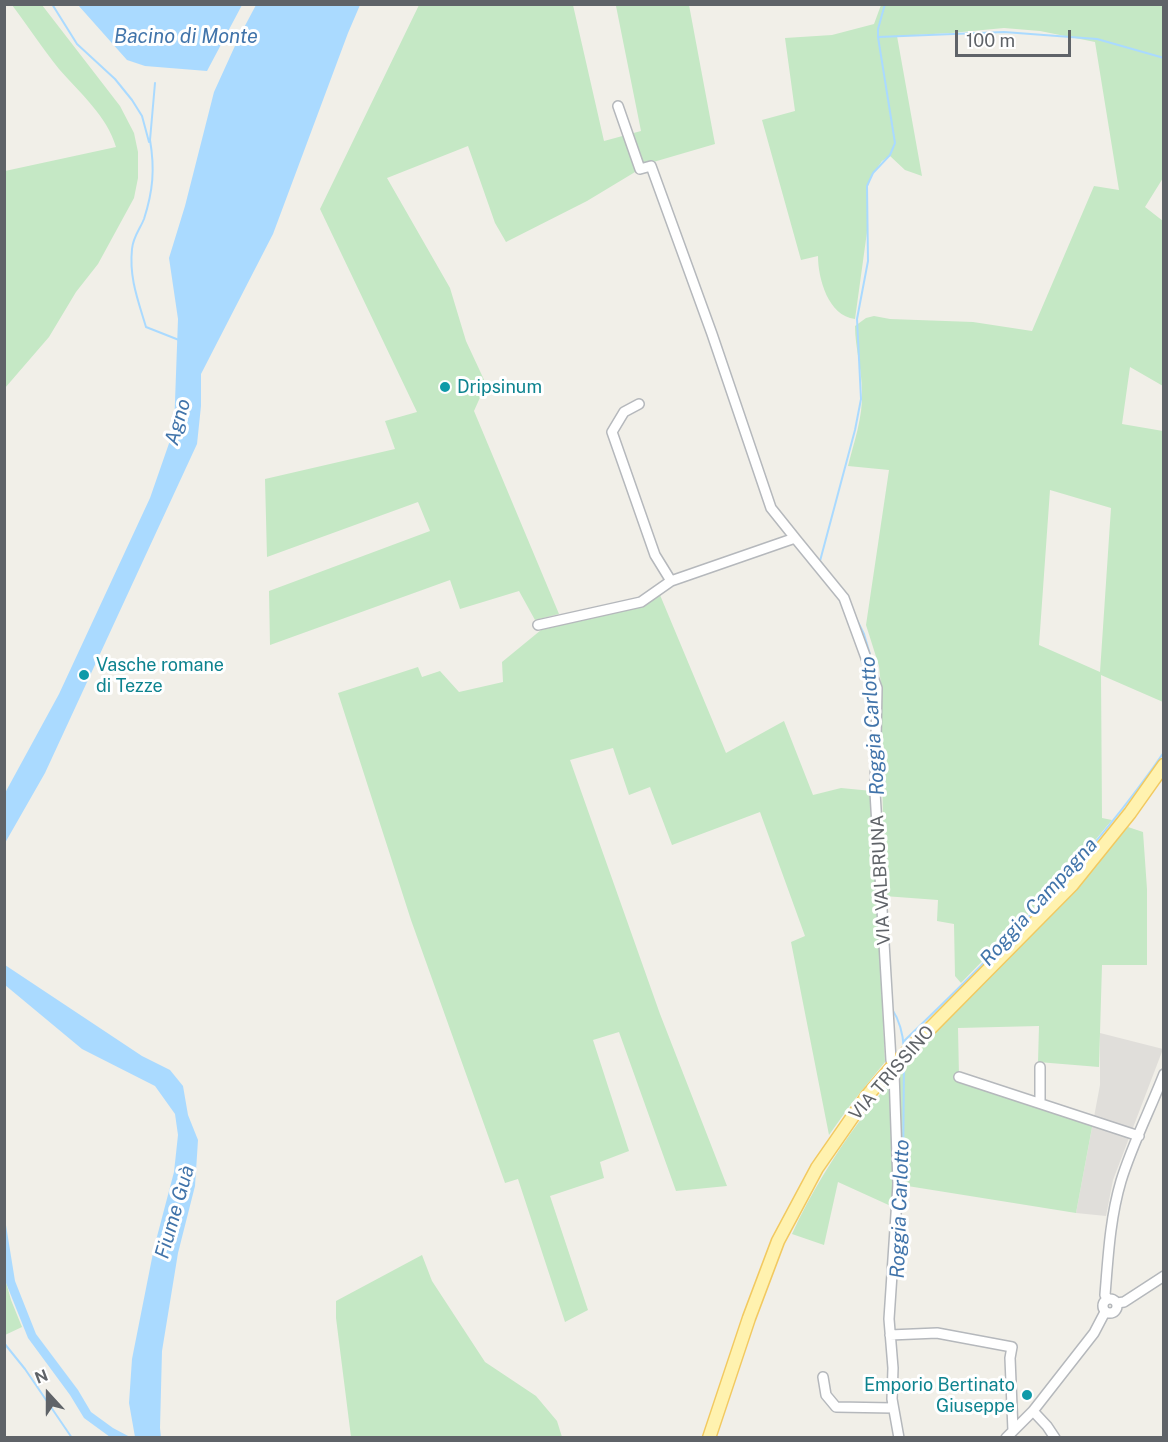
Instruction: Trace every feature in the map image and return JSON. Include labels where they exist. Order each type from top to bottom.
[{"type":"main road","name":"VIA TRISSINO","points":[[709,1437],[778,1241],[817,1168],[867,1096],[892,1067],[1072,885],[1130,813],[1164,765]]},
{"type":"street","name":"VIA VALBRUNA","points":[[618,106],[640,169],[651,166],[712,334],[771,508],[844,598],[877,688],[876,792],[894,1073],[898,1184],[889,1319],[893,1408],[899,1437]]},
{"type":"street","points":[[639,404],[624,412],[612,432],[655,555],[671,581]]},
{"type":"street","points":[[538,625],[641,602],[671,581],[795,538]]},
{"type":"street","points":[[1040,1067],[1040,1102]]},
{"type":"street","points":[[1107,1299],[1105,1296],[1107,1262],[1120,1183],[1163,1075]]},
{"type":"street","points":[[959,1077],[1139,1136]]},
{"type":"street","points":[[1107,1299],[1117,1303],[1124,1302],[1164,1276]]},
{"type":"street","points":[[1010,1434],[1033,1411],[1094,1333],[1105,1312],[1102,1304],[1107,1299]]},
{"type":"street","points":[[1105,1312],[1114,1312],[1117,1303]]},
{"type":"street","points":[[890,1335],[937,1333],[1012,1347],[1010,1434]]},
{"type":"street","points":[[823,1377],[826,1395],[836,1407],[893,1408]]},
{"type":"street","points":[[1033,1411],[1055,1437]]},
{"type":"shaded area","points":[[1100,1033],[1163,1049],[1113,1180],[1106,1216],[1076,1213],[1100,1085]]},
{"type":"green space","points":[[12,5],[42,5],[120,106],[134,133],[138,152],[138,178],[134,198],[98,264],[76,292],[49,337],[5,388],[5,171],[116,147],[100,115],[59,69]]},
{"type":"green space","points":[[419,5],[573,5],[604,141],[641,131],[616,6],[689,5],[715,144],[650,163],[587,201],[506,242],[495,223],[468,146],[387,178],[450,288],[466,341],[486,384],[474,411],[559,614],[535,620],[519,591],[460,609],[450,580],[270,645],[269,591],[430,531],[418,502],[267,557],[265,479],[395,449],[385,421],[417,412],[320,209]]},
{"type":"green space","points":[[881,5],[1163,5],[1163,178],[1145,207],[1163,221],[1163,386],[1130,367],[1122,424],[1163,431],[1163,702],[1101,675],[1102,818],[1112,820],[1066,875],[961,983],[955,976],[954,924],[937,921],[938,900],[884,896],[881,686],[879,666],[866,625],[889,470],[848,466],[858,429],[862,401],[855,326],[866,318],[874,316],[890,319],[973,322],[1032,331],[1094,186],[1119,190],[1095,42],[1040,31],[1004,28],[897,36],[922,176],[905,170],[890,156],[882,161],[871,177],[867,189],[867,232],[855,319],[838,311],[826,295],[820,275],[818,256],[801,260],[762,120],[795,111],[785,38],[832,35],[874,24]],"holes":[[[1050,490],[1111,508],[1100,672],[1039,645]]]},
{"type":"green space","points":[[660,595],[726,753],[784,721],[813,795],[841,788],[872,791],[885,1062],[829,1135],[791,942],[805,936],[760,812],[672,845],[650,787],[629,795],[613,748],[570,760],[660,1014],[727,1186],[676,1191],[619,1032],[593,1040],[629,1151],[600,1162],[604,1178],[550,1196],[588,1310],[565,1322],[518,1179],[505,1183],[411,920],[338,693],[418,667],[422,677],[440,671],[459,692],[503,682],[502,662],[541,630],[643,605]]},
{"type":"green space","points":[[1128,827],[1143,832],[1147,889],[1147,965],[1102,965],[1099,1067],[1038,1062],[1039,1026],[958,1028],[959,1076],[1093,1122],[1076,1213],[895,1184],[893,1207],[838,1182],[824,1245],[792,1234],[823,1175],[860,1121],[901,1069],[945,1019],[1084,876]]},
{"type":"green space","points":[[422,1255],[432,1281],[485,1362],[536,1396],[557,1421],[562,1437],[351,1437],[336,1318],[336,1301]]},
{"type":"green space","points":[[4,1275],[22,1327],[5,1335]]},
{"type":"water","name":"Bacino di Monte","points":[[78,5],[242,5],[207,71],[145,66],[127,60]]},
{"type":"water","name":"Agno","points":[[256,5],[360,5],[273,234],[201,374],[201,406],[197,444],[45,773],[5,843],[5,793],[59,694],[150,498],[174,429],[178,319],[169,258],[185,206],[214,92]]},
{"type":"water","name":"Fiume Guà","points":[[5,965],[142,1056],[170,1070],[183,1086],[188,1115],[198,1140],[195,1186],[178,1253],[162,1351],[161,1437],[135,1437],[129,1403],[132,1359],[154,1248],[174,1172],[178,1135],[175,1114],[155,1086],[82,1049],[5,985]]},
{"type":"water","points":[[5,1219],[15,1281],[36,1334],[78,1390],[91,1412],[130,1437],[110,1437],[84,1418],[28,1338],[6,1283]]},
{"type":"waterway","points":[[52,4],[77,44],[115,79],[142,116],[149,142],[150,140],[152,180],[144,219],[133,245],[131,260],[133,279],[146,327],[179,340]]},
{"type":"waterway","name":"Roggia Carlotto","points":[[826,569],[820,561],[861,399],[857,319],[868,261],[867,186],[873,173],[890,155],[895,143],[878,37],[885,4]]},
{"type":"waterway","name":"Roggia Campagna","points":[[878,37],[1004,32],[1097,39],[1164,58]]},
{"type":"waterway","points":[[150,140],[155,83]]},
{"type":"waterway","name":"Roggia Carlotto","points":[[857,620],[864,634],[874,668]]},
{"type":"waterway","name":"Roggia Campagna","points":[[903,1042],[1041,904],[1105,830],[1164,752]]},
{"type":"waterway","name":"Roggia Carlotto","points":[[892,1009],[901,1028],[904,1049]]},
{"type":"waterway","name":"Roggia Carlotto","points":[[900,1226],[903,1180],[904,1060]]},
{"type":"waterway","name":"Roggia Carlotto","points":[[894,1309],[894,1330]]},
{"type":"waterway","points":[[4,1343],[25,1369],[72,1438]]},
{"type":"place","name":"Dripsinum","points":[[445,387]]},
{"type":"place","name":"Vasche romane di Tezze","points":[[84,675]]},
{"type":"place","name":"Emporio Bertinato Giuseppe","points":[[1027,1395]]}]
